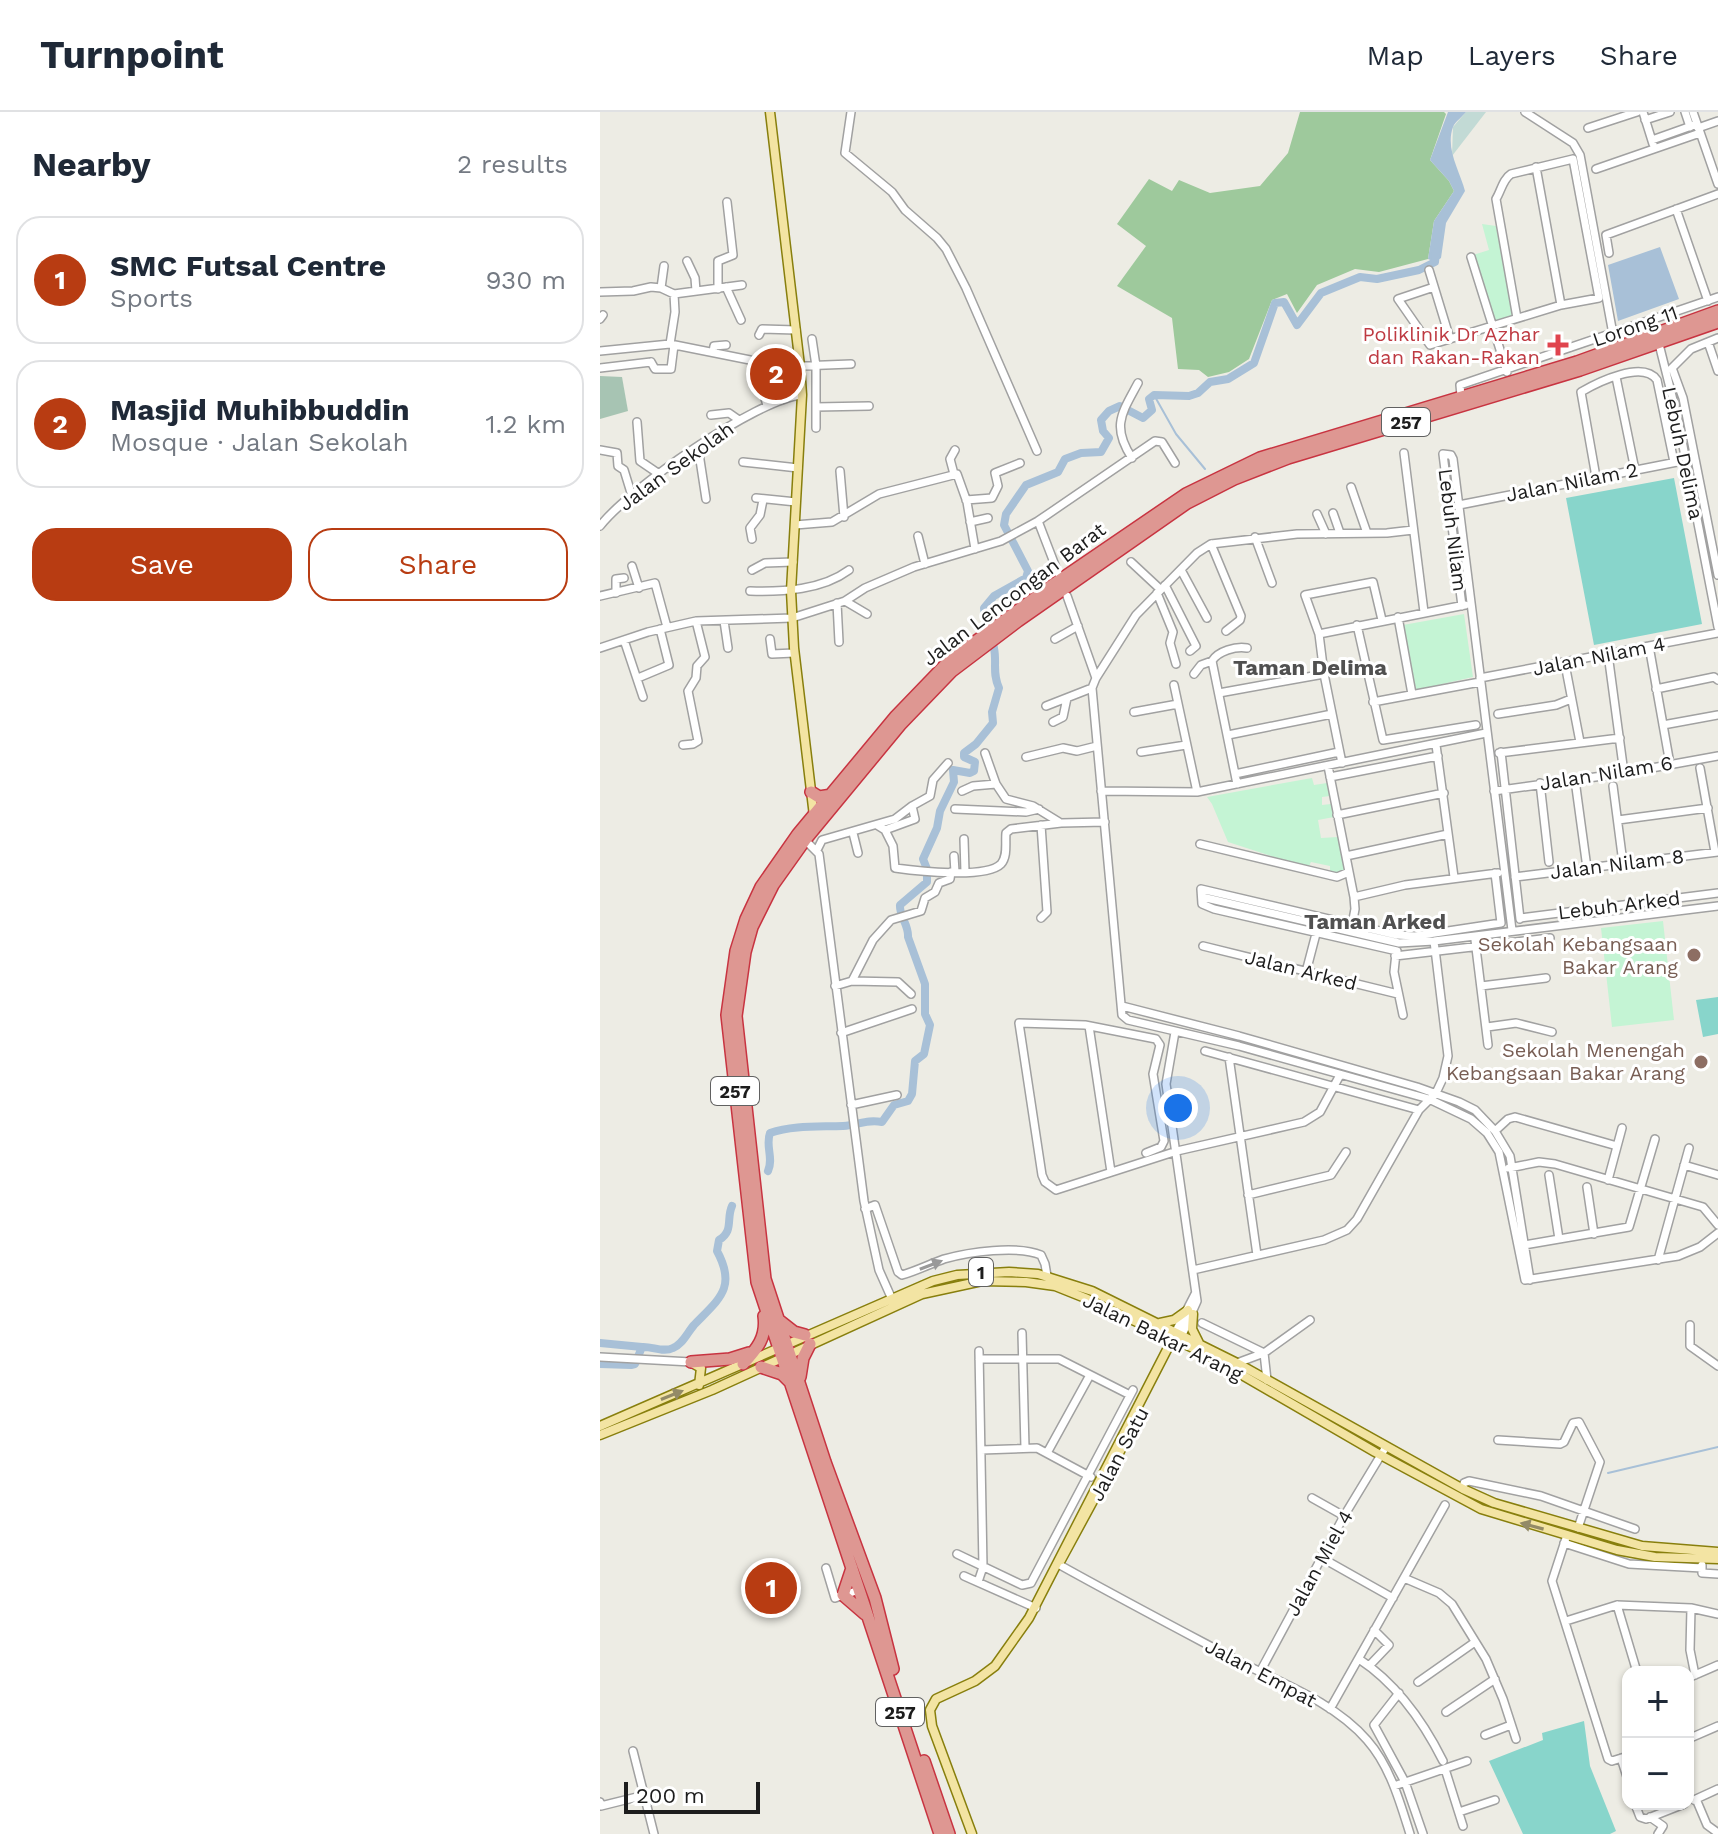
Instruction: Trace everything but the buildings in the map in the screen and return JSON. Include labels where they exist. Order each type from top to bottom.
[{"type":"highway","name":"Jalan Lencongan Barat","points":[[995,632],[1187,503],[1234,479],[1288,458],[1655,339],[1718,311]]},
{"type":"highway","name":"Jalan Lencongan Barat","points":[[785,1350],[760,1292],[727,1015],[730,985],[746,919],[774,866],[929,692],[995,632],[1161,510],[1223,475],[1288,448],[1508,376],[1577,362],[1718,322]]},
{"type":"highway","name":"Jalan Lencongan Barat","points":[[785,1350],[765,1279],[737,1046],[737,994],[752,927],[773,885],[832,795],[911,699],[949,661],[977,646]]},
{"type":"highway","points":[[811,792],[819,797],[832,795]]},
{"type":"highway","points":[[743,1364],[758,1348],[765,1326],[760,1292]]},
{"type":"highway","points":[[761,1367],[796,1383],[808,1339],[794,1332],[778,1317]]},
{"type":"highway","points":[[691,1362],[730,1359],[758,1348]]},
{"type":"highway","name":"257","points":[[785,1350],[859,1590],[940,1834]]},
{"type":"highway","name":"257","points":[[796,1383],[847,1515],[875,1598],[894,1672],[949,1834]]},
{"type":"highway","points":[[847,1515],[850,1540],[861,1574],[859,1590],[868,1598],[894,1672]]},
{"type":"highway","points":[[852,1568],[843,1595],[868,1617]]},
{"type":"main road","points":[[770,112],[802,395],[791,591],[794,653],[815,822]]},
{"type":"main road","name":"Jalan Bakar Arang","points":[[600,1426],[743,1364],[785,1350],[893,1296],[933,1281],[971,1273],[1009,1272],[1047,1276],[1092,1291],[1159,1323],[1177,1337]]},
{"type":"main road","name":"Jalan Bakar Arang","points":[[808,1339],[922,1294],[982,1281],[1055,1286],[1162,1334],[1177,1337],[1237,1363],[1463,1489],[1494,1503],[1578,1528],[1608,1542],[1617,1550],[1702,1567],[1718,1559]]},
{"type":"main road","points":[[1159,1323],[1191,1312],[1195,1345],[1170,1353],[1162,1334]]},
{"type":"main road","name":"Jalan Satu","points":[[972,1834],[932,1726],[930,1710],[936,1699],[975,1681],[995,1666],[1011,1647],[1036,1608],[1062,1550],[1177,1337]]},
{"type":"main road","name":"Jalan Bakar Arang","points":[[1195,1345],[1381,1455],[1481,1509],[1566,1539],[1718,1552]]},
{"type":"main road","name":"Jalan Bakar Arang","points":[[600,1435],[761,1367],[785,1350]]},
{"type":"main road","points":[[691,1362],[725,1372]]},
{"type":"main road","points":[[691,1362],[701,1368],[699,1385]]},
{"type":"street","points":[[851,112],[846,155],[892,192],[905,210],[946,249],[1037,451]]},
{"type":"street","points":[[1525,112],[1573,143],[1580,155],[1613,334]]},
{"type":"street","points":[[1603,112],[1605,122]]},
{"type":"street","points":[[1588,128],[1605,122],[1670,112]]},
{"type":"street","points":[[1685,112],[1715,166],[1718,184]]},
{"type":"street","points":[[1693,112],[1696,128]]},
{"type":"street","points":[[1642,115],[1655,149]]},
{"type":"street","points":[[1652,140],[1718,121]]},
{"type":"street","points":[[1596,169],[1655,149],[1696,128]]},
{"type":"street","points":[[1434,287],[1398,299],[1430,345],[1561,305],[1596,299],[1600,295],[1573,159],[1507,176],[1496,199],[1517,318]]},
{"type":"street","points":[[1536,167],[1561,305]]},
{"type":"street","points":[[1609,253],[1605,236],[1716,195],[1718,207]]},
{"type":"street","points":[[727,202],[733,255],[718,261],[722,288],[741,320]]},
{"type":"street","points":[[1676,209],[1708,301]]},
{"type":"street","points":[[1471,257],[1508,376]]},
{"type":"street","points":[[687,261],[695,278],[696,291]]},
{"type":"street","points":[[661,288],[664,266]]},
{"type":"street","points":[[1429,270],[1450,339]]},
{"type":"street","points":[[600,292],[661,288],[674,294],[742,285]]},
{"type":"street","points":[[652,347],[651,362],[655,369],[671,369],[674,294]]},
{"type":"street","name":"Lorong 11","points":[[1508,376],[1718,297]]},
{"type":"street","name":"Lebuh Delima","points":[[1649,321],[1668,370],[1718,627]]},
{"type":"street","points":[[759,335],[762,329],[796,330]]},
{"type":"street","points":[[1718,338],[1686,353],[1668,370],[1683,398],[1714,538],[1718,575]]},
{"type":"street","points":[[812,339],[816,366],[816,428]]},
{"type":"street","points":[[1708,342],[1718,371]]},
{"type":"street","points":[[600,351],[672,344],[753,361],[767,405]]},
{"type":"street","points":[[713,352],[714,346],[726,345]]},
{"type":"street","points":[[600,368],[651,362]]},
{"type":"street","points":[[800,366],[851,364]]},
{"type":"street","points":[[1596,477],[1581,392],[1640,370],[1653,374],[1657,380],[1674,462]]},
{"type":"street","points":[[1616,377],[1635,470]]},
{"type":"street","points":[[1132,458],[1120,436],[1121,416],[1138,383]]},
{"type":"street","name":"Jalan Sekolah","points":[[600,526],[659,474],[739,420],[767,405],[802,395]]},
{"type":"street","points":[[816,407],[869,406]]},
{"type":"street","points":[[711,415],[729,413],[739,420]]},
{"type":"street","points":[[637,422],[639,458],[659,474]]},
{"type":"street","points":[[600,648],[696,621],[792,618],[841,602],[865,588],[925,564],[1014,536],[1158,440],[1175,463]]},
{"type":"street","points":[[698,447],[706,499]]},
{"type":"street","points":[[600,450],[617,453],[618,466],[624,470],[632,496]]},
{"type":"street","points":[[955,450],[950,459],[966,500],[975,549]]},
{"type":"street","points":[[1404,453],[1424,612]]},
{"type":"street","name":"Lebuh Nilam","points":[[1459,505],[1452,457],[1443,454],[1466,605]]},
{"type":"street","name":"Jalan Nilam 2","points":[[1459,505],[1686,460]]},
{"type":"street","points":[[743,462],[798,468]]},
{"type":"street","points":[[966,500],[992,498],[998,486],[995,473],[1020,463]]},
{"type":"street","points":[[840,471],[844,517]]},
{"type":"street","points":[[795,525],[827,523],[844,517],[887,491],[954,474]]},
{"type":"street","points":[[1351,487],[1367,533]]},
{"type":"street","points":[[752,539],[750,528],[760,515],[760,499],[796,502]]},
{"type":"street","points":[[1459,505],[1466,605],[1480,680],[1505,872],[1508,925]]},
{"type":"street","points":[[1333,513],[1340,533]]},
{"type":"street","points":[[1317,514],[1326,534]]},
{"type":"street","points":[[970,522],[988,518]]},
{"type":"street","points":[[1038,521],[1058,573]]},
{"type":"street","points":[[1413,530],[1255,537],[1211,544],[1136,615],[1096,678],[1092,688],[1122,1015],[1128,1020],[1239,1046],[1429,1099],[1471,1119],[1487,1133],[1499,1152],[1525,1280],[1658,1260],[1691,1251],[1718,1233]]},
{"type":"street","points":[[918,536],[925,564]]},
{"type":"street","points":[[1255,537],[1272,583]]},
{"type":"street","points":[[1702,540],[1714,538]]},
{"type":"street","points":[[1211,544],[1241,616],[1226,631]]},
{"type":"street","points":[[752,570],[765,563],[793,562]]},
{"type":"street","points":[[1131,562],[1161,589],[1194,641],[1196,646],[1190,651]]},
{"type":"street","points":[[632,566],[639,588]]},
{"type":"street","points":[[750,591],[791,591],[838,579],[849,570]]},
{"type":"street","points":[[1181,570],[1207,618]]},
{"type":"street","points":[[616,593],[616,579],[624,578]]},
{"type":"street","points":[[1342,763],[1319,634],[1305,598],[1308,593],[1373,582],[1382,620]]},
{"type":"street","points":[[600,596],[656,584],[669,665],[638,678]]},
{"type":"street","points":[[1161,589],[1173,632],[1170,646],[1176,664]]},
{"type":"street","points":[[1067,596],[1096,678]]},
{"type":"street","points":[[841,602],[867,614]]},
{"type":"street","points":[[839,642],[841,602]]},
{"type":"street","points":[[1319,634],[1466,605]]},
{"type":"street","points":[[1398,617],[1412,694]]},
{"type":"street","points":[[683,745],[698,741],[688,691],[696,678],[697,666],[705,657],[696,621]]},
{"type":"street","points":[[724,621],[728,648]]},
{"type":"street","points":[[1357,625],[1381,737],[1387,741],[1476,725]]},
{"type":"street","points":[[1055,639],[1078,626]]},
{"type":"street","name":"Jalan Nilam 4","points":[[1373,702],[1718,633]]},
{"type":"street","points":[[770,639],[772,654],[794,653]]},
{"type":"street","points":[[624,640],[643,697]]},
{"type":"street","points":[[1649,646],[1670,764]]},
{"type":"street","points":[[1194,674],[1201,665],[1212,661],[1217,655],[1237,647],[1247,648]]},
{"type":"street","points":[[1608,654],[1624,773]]},
{"type":"street","points":[[1212,661],[1237,784]]},
{"type":"street","points":[[1565,664],[1580,742]]},
{"type":"street","points":[[1219,693],[1324,674]]},
{"type":"street","points":[[1656,689],[1717,679]]},
{"type":"street","points":[[1174,685],[1197,792]]},
{"type":"street","points":[[1046,706],[1092,688]]},
{"type":"street","points":[[1053,722],[1063,717],[1067,698]]},
{"type":"street","points":[[1498,714],[1556,705],[1571,699]]},
{"type":"street","points":[[1134,712],[1178,704]]},
{"type":"street","points":[[1228,735],[1332,714]]},
{"type":"street","points":[[1663,725],[1718,715]]},
{"type":"street","points":[[1101,791],[1197,792],[1486,733]]},
{"type":"street","points":[[1489,754],[1620,738]]},
{"type":"street","points":[[1141,752],[1186,745]]},
{"type":"street","points":[[1436,745],[1454,877]]},
{"type":"street","points":[[1026,757],[1063,748],[1077,751],[1097,746]]},
{"type":"street","points":[[1235,774],[1339,752]]},
{"type":"street","points":[[1501,752],[1522,929]]},
{"type":"street","points":[[985,753],[1002,795],[1009,801],[1029,804],[1061,823]]},
{"type":"street","points":[[1330,777],[1438,756]]},
{"type":"street","name":"Jalan Nilam 6","points":[[1494,791],[1718,756]]},
{"type":"street","points":[[893,1296],[879,1263],[865,1209],[817,850],[822,840],[899,817],[930,796],[933,780],[948,763]]},
{"type":"street","points":[[1328,766],[1354,897],[1351,928],[1406,936],[1508,925]]},
{"type":"street","points":[[1700,768],[1717,852]]},
{"type":"street","points":[[1575,780],[1587,868]]},
{"type":"street","points":[[1540,783],[1549,862]]},
{"type":"street","points":[[962,791],[973,786],[996,784]]},
{"type":"street","points":[[1613,786],[1623,863]]},
{"type":"street","points":[[1337,815],[1444,793]]},
{"type":"street","points":[[885,830],[915,819],[912,806]]},
{"type":"street","points":[[1618,820],[1708,808]]},
{"type":"street","points":[[955,809],[1026,812],[1039,809]]},
{"type":"street","points":[[877,825],[885,830],[893,846],[895,868],[965,872],[993,868],[1001,863],[1005,857],[1005,836],[1009,830],[1061,823],[1105,822]]},
{"type":"street","points":[[1041,825],[1047,912],[1041,918]]},
{"type":"street","points":[[853,833],[858,853]]},
{"type":"street","points":[[1346,856],[1448,834]]},
{"type":"street","points":[[964,839],[965,872]]},
{"type":"street","points":[[805,840],[817,850]]},
{"type":"street","points":[[1200,844],[1337,877],[1349,872]]},
{"type":"street","name":"Jalan Nilam 8","points":[[1515,877],[1717,852]]},
{"type":"street","points":[[852,981],[876,935],[891,920],[921,911],[926,897],[935,892],[939,883],[950,879],[954,856]]},
{"type":"street","points":[[1354,897],[1454,877],[1505,872]]},
{"type":"street","points":[[1495,873],[1508,925]]},
{"type":"street","name":"Lebuh Arked","points":[[1351,928],[1317,928],[1202,897],[1203,887],[1351,928],[1397,950],[1475,935],[1508,925],[1522,929],[1718,906]]},
{"type":"street","name":"Lebuh Arked","points":[[1520,918],[1718,893]]},
{"type":"street","points":[[1306,972],[1317,928],[1397,950],[1435,951],[1550,938]]},
{"type":"street","points":[[1475,935],[1488,1045]]},
{"type":"street","points":[[1193,1270],[1324,1240],[1347,1230],[1357,1219],[1419,1110],[1436,1093],[1448,1056],[1434,941]]},
{"type":"street","name":"Jalan Arked","points":[[1203,946],[1398,994]]},
{"type":"street","points":[[1397,950],[1394,972],[1403,1015]]},
{"type":"street","points":[[1481,986],[1546,978]]},
{"type":"street","points":[[835,986],[852,981],[898,982],[911,994]]},
{"type":"street","points":[[1122,1006],[1436,1093],[1475,1110],[1508,1150],[1530,1280]]},
{"type":"street","points":[[841,1033],[912,1009]]},
{"type":"street","points":[[1146,1153],[1161,1147],[1164,1141],[1155,1085],[1154,1070],[1160,1045],[1156,1039],[1089,1026],[1019,1023],[1042,1175],[1045,1182],[1056,1190],[1177,1151],[1313,1118],[1320,1112],[1340,1075]]},
{"type":"street","points":[[1487,1027],[1516,1023],[1552,1032]]},
{"type":"street","points":[[1089,1026],[1111,1172]]},
{"type":"street","points":[[1175,1032],[1166,1084],[1197,1301],[1177,1337]]},
{"type":"street","points":[[1239,1036],[1239,1046]]},
{"type":"street","points":[[1205,1051],[1419,1110]]},
{"type":"street","points":[[1229,1057],[1257,1255]]},
{"type":"street","points":[[1155,1085],[1166,1084]]},
{"type":"street","points":[[851,1105],[897,1095]]},
{"type":"street","points":[[1495,1131],[1515,1117],[1617,1146]]},
{"type":"street","points":[[1608,1180],[1622,1128]]},
{"type":"street","points":[[1524,1245],[1629,1227],[1655,1139]]},
{"type":"street","points":[[1658,1260],[1689,1148]]},
{"type":"street","points":[[1248,1195],[1331,1175],[1346,1152]]},
{"type":"street","points":[[1503,1168],[1544,1162],[1703,1207],[1718,1225]]},
{"type":"street","points":[[1684,1165],[1718,1175]]},
{"type":"street","points":[[1549,1175],[1559,1239]]},
{"type":"street","points":[[1587,1187],[1594,1234]]},
{"type":"street","points":[[865,1209],[875,1205],[898,1272],[902,1275],[945,1259],[994,1251],[1041,1255],[1047,1276]]},
{"type":"street","points":[[1237,1363],[1264,1353],[1310,1320]]},
{"type":"street","points":[[1202,1323],[1264,1353]]},
{"type":"street","points":[[1690,1325],[1690,1346],[1718,1366]]},
{"type":"street","points":[[1022,1333],[1025,1448]]},
{"type":"street","points":[[1264,1353],[1267,1380]]},
{"type":"street","points":[[957,1554],[983,1567],[1022,1585],[1031,1583],[1131,1393],[1059,1359],[979,1355],[983,1567],[978,1582]]},
{"type":"street","points":[[600,1357],[691,1362]]},
{"type":"street","points":[[1047,1453],[1090,1375]]},
{"type":"street","points":[[1498,1440],[1560,1444],[1577,1421],[1600,1458],[1578,1528]]},
{"type":"street","name":"Jalan Miel 4","points":[[1260,1672],[1344,1516],[1386,1446]]},
{"type":"street","points":[[981,1450],[1037,1448],[1101,1482]]},
{"type":"street","points":[[1463,1489],[1464,1483],[1469,1481],[1541,1496],[1635,1529]]},
{"type":"street","points":[[1312,1498],[1344,1516]]},
{"type":"street","points":[[1330,1709],[1445,1505]]},
{"type":"street","points":[[1622,1758],[1610,1761],[1552,1578],[1566,1539],[1616,1560],[1654,1567],[1702,1567],[1718,1574]]},
{"type":"street","points":[[1616,1560],[1617,1550]]},
{"type":"street","points":[[1654,1567],[1655,1557]]},
{"type":"street","points":[[1322,1558],[1393,1598]]},
{"type":"street","name":"Jalan Empat","points":[[1058,1564],[1330,1709],[1368,1740],[1382,1761],[1410,1834]]},
{"type":"street","points":[[826,1568],[835,1598],[859,1590]]},
{"type":"street","points":[[964,1576],[1036,1608]]},
{"type":"street","points":[[1404,1578],[1446,1598],[1495,1679],[1516,1739]]},
{"type":"street","points":[[1566,1621],[1617,1605],[1691,1608],[1718,1614]]},
{"type":"street","points":[[1617,1605],[1635,1666]]},
{"type":"street","points":[[1691,1608],[1691,1666]]},
{"type":"street","points":[[1369,1666],[1389,1645],[1374,1630]]},
{"type":"street","points":[[1418,1682],[1475,1642]]},
{"type":"street","points":[[1359,1659],[1399,1693],[1424,1726],[1444,1765],[1463,1826]]},
{"type":"street","points":[[1694,1675],[1718,1665]]},
{"type":"street","points":[[1446,1712],[1495,1679]]},
{"type":"street","points":[[1399,1693],[1374,1725],[1405,1782],[1423,1834]]},
{"type":"street","points":[[1485,1735],[1511,1725]]},
{"type":"street","points":[[1690,1738],[1718,1726]]},
{"type":"street","points":[[633,1751],[654,1834]]},
{"type":"street","points":[[1394,1786],[1444,1765],[1467,1761]]},
{"type":"street","points":[[1694,1800],[1718,1789]]},
{"type":"street","points":[[600,1802],[601,1806],[645,1795]]},
{"type":"street","points":[[1459,1812],[1495,1800]]},
{"type":"street","points":[[1637,1810],[1640,1817],[1650,1817],[1668,1810]]},
{"type":"street","points":[[1660,1822],[1673,1810]]},
{"type":"street","points":[[1693,1810],[1718,1833]]},
{"type":"street","points":[[1650,1817],[1663,1826],[1658,1834]]},
{"type":"green space","points":[[1300,112],[1446,114],[1430,160],[1454,191],[1434,221],[1428,259],[1379,272],[1355,269],[1317,285],[1297,313],[1287,294],[1272,300],[1249,359],[1229,372],[1208,377],[1199,370],[1178,369],[1172,318],[1117,286],[1146,246],[1117,224],[1149,179],[1172,191],[1179,180],[1210,193],[1260,186],[1288,153]]},
{"type":"green space","points":[[1482,224],[1496,226],[1513,315],[1494,322],[1473,255],[1489,250]]},
{"type":"green space","points":[[600,376],[622,377],[628,411],[600,419]]},
{"type":"green space","points":[[1464,614],[1473,677],[1416,690],[1403,625]]},
{"type":"green space","points":[[1312,778],[1314,785],[1327,783],[1330,796],[1322,797],[1322,805],[1331,804],[1334,817],[1318,820],[1321,838],[1338,837],[1345,872],[1330,873],[1330,866],[1311,862],[1308,868],[1228,842],[1207,797]]},
{"type":"green space","points":[[1663,921],[1674,1020],[1612,1027],[1601,928]]},
{"type":"shaded area","points":[[1448,112],[1466,112],[1455,123],[1451,135],[1454,160],[1465,191],[1446,223],[1441,258],[1435,262],[1428,259],[1434,221],[1454,191],[1430,160]]},
{"type":"shaded area","points":[[1466,112],[1486,112],[1452,156],[1453,127]]},
{"type":"shaded area","points":[[1660,247],[1679,299],[1618,321],[1608,265]]},
{"type":"shaded area","points":[[1674,478],[1702,624],[1594,645],[1566,498]]},
{"type":"shaded area","points":[[1718,997],[1718,1034],[1703,1037],[1696,1000]]},
{"type":"shaded area","points":[[1584,1721],[1590,1766],[1616,1831],[1610,1834],[1523,1834],[1489,1761],[1543,1740],[1542,1733]]},
{"type":"waterway","points":[[768,1171],[770,1133],[882,1122],[894,1105],[908,1101],[912,1094],[915,1061],[924,1054],[930,1025],[925,1014],[925,984],[900,905],[927,882],[923,859],[954,782],[953,770],[974,771],[975,762],[964,757],[964,753],[993,723],[992,712],[999,688],[994,648],[984,608],[994,596],[1026,578],[1028,571],[1004,525],[1006,514],[1026,485],[1058,472],[1065,459],[1081,453],[1101,452],[1109,438],[1103,431],[1101,420],[1109,411],[1120,406],[1143,418],[1152,410],[1149,399],[1154,395],[1189,396],[1198,393],[1210,382],[1228,379],[1254,363],[1275,303],[1284,302],[1297,325],[1321,293],[1360,277],[1377,279],[1419,270],[1435,262],[1436,252]]},
{"type":"waterway","points":[[1154,395],[1176,434],[1205,469]]},
{"type":"waterway","points":[[600,1364],[631,1365],[635,1364],[642,1347],[665,1350],[676,1346],[718,1300],[725,1284],[725,1275],[717,1251],[719,1240],[727,1233],[732,1206]]},
{"type":"waterway","points":[[600,1343],[642,1347]]},
{"type":"waterway","points":[[1608,1473],[1718,1447]]},
{"type":"place","name":"Poliklinik Dr Azhar dan Rakan-Rakan","points":[[1558,345]]},
{"type":"place","name":"Masjid Muhibbuddin","points":[[776,374]]},
{"type":"place","name":"Sekolah Kebangsaan Bakar Arang","points":[[1694,955]]},
{"type":"place","name":"Sekolah Menengah Kebangsaan Bakar Arang","points":[[1701,1062]]},
{"type":"place","name":"SMC Futsal Centre","points":[[771,1588]]},
{"type":"district","name":"Taman Delima","points":[[1310,667]]},
{"type":"district","name":"Taman Arked","points":[[1375,921]]}]
